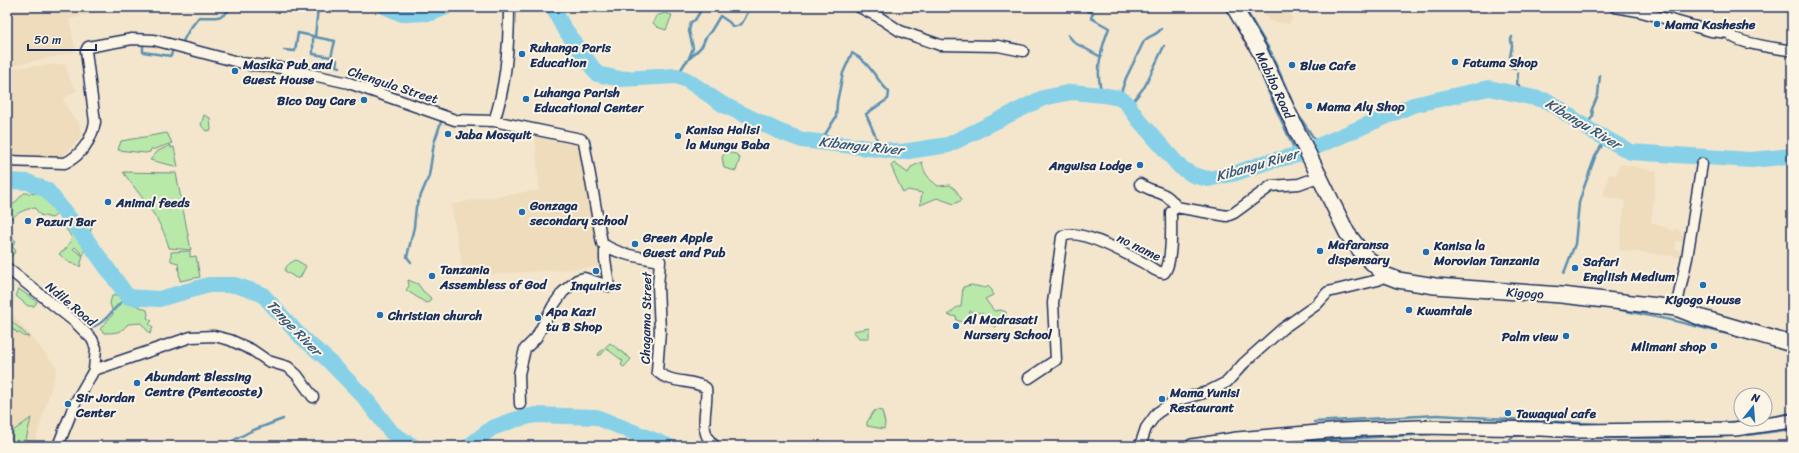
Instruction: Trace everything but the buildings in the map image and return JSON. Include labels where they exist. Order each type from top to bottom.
[{"type":"main road","name":"Mabibo Road","points":[[1234,7],[1259,50],[1296,130],[1302,138],[1316,171]]},
{"type":"main road","name":"Kigogo","points":[[1316,171],[1347,233],[1362,254],[1385,275],[1398,280],[1436,286],[1561,295],[1676,308],[1702,318],[1792,344]]},
{"type":"street","points":[[494,121],[500,104],[504,82],[509,7]]},
{"type":"street","points":[[859,7],[900,31],[940,45],[998,46],[1022,51]]},
{"type":"street","points":[[1615,7],[1638,11],[1711,31],[1729,33],[1741,41],[1792,51]]},
{"type":"street","name":"Chengula Street","points":[[7,161],[65,163],[72,160],[82,151],[93,131],[95,122],[86,51],[88,46],[132,39],[154,40],[242,63],[281,68],[349,83],[455,120],[494,121],[583,140],[604,244]]},
{"type":"street","points":[[1676,308],[1687,258],[1702,164]]},
{"type":"street","points":[[1140,184],[1150,190],[1169,196],[1176,207],[1227,216],[1234,213],[1271,186],[1299,184],[1316,171]]},
{"type":"street","name":"no name","points":[[1029,378],[1056,360],[1053,303],[1062,237],[1068,234],[1089,238],[1144,263],[1152,269],[1164,273],[1167,269],[1169,254],[1171,212],[1176,207]]},
{"type":"street","points":[[520,404],[520,374],[524,349],[536,338],[556,301],[577,280],[584,278],[609,286],[604,244]]},
{"type":"street","name":"Chagama Street","points":[[604,244],[618,252],[660,261],[658,286],[660,331],[658,371],[667,377],[698,384],[706,388],[703,418],[708,440],[715,446]]},
{"type":"street","name":"Ndile Road","points":[[7,268],[86,332],[96,348],[94,370]]},
{"type":"street","points":[[1140,446],[1146,428],[1157,413],[1175,401],[1207,392],[1227,382],[1243,364],[1289,324],[1316,306],[1328,292],[1378,280],[1385,275]]},
{"type":"street","points":[[58,446],[75,403],[94,370],[191,337],[214,336],[230,340],[252,350],[268,361],[288,367],[297,375],[313,397]]},
{"type":"street","points":[[1192,446],[1342,430],[1419,426],[1587,431],[1735,429],[1792,421]]},
{"type":"shaded area","points":[[7,7],[124,7],[69,19],[76,52],[7,67]]},
{"type":"shaded area","points":[[1260,7],[1281,7],[1293,17],[1289,24],[1269,21]]},
{"type":"shaded area","points":[[66,64],[70,80],[77,90],[63,99],[72,116],[79,122],[81,137],[60,159],[7,155],[7,68]]},
{"type":"shaded area","name":"Gonzaga secondary school","points":[[535,137],[581,146],[601,267],[464,276],[451,205],[472,200],[539,190]]},
{"type":"shaded area","points":[[1620,164],[1657,171],[1651,222],[1674,231],[1675,228],[1686,236],[1684,242],[1676,241],[1675,248],[1683,252],[1682,257],[1619,250],[1625,201],[1603,196],[1609,174],[1616,175]]},
{"type":"shaded area","points":[[7,311],[14,316],[57,368],[34,446],[7,446]]},
{"type":"green space","points":[[665,13],[672,15],[666,30],[657,27],[653,23],[656,16]]},
{"type":"green space","points":[[204,115],[210,118],[211,130],[206,131],[201,125]]},
{"type":"green space","points":[[167,133],[172,143],[151,149],[150,152],[145,153],[118,150],[121,141]]},
{"type":"green space","points":[[171,145],[171,148],[174,147],[178,167],[150,160],[158,151]]},
{"type":"green space","points":[[726,152],[736,154],[740,158],[736,171],[724,168],[722,157]]},
{"type":"green space","points":[[922,162],[927,176],[932,181],[938,186],[950,185],[956,190],[962,200],[954,204],[937,198],[920,205],[922,193],[908,190],[903,193],[891,166],[894,163],[908,173],[911,167]]},
{"type":"green space","points":[[123,172],[176,173],[191,250],[169,248],[166,237],[156,218]]},
{"type":"green space","points":[[24,193],[47,194],[59,213],[52,218],[40,215],[35,208],[27,209],[20,212],[7,222],[7,211]]},
{"type":"green space","points":[[81,217],[85,217],[92,225],[90,234],[78,221]]},
{"type":"green space","points":[[61,221],[65,221],[76,235],[78,234],[86,244],[83,255],[75,247],[73,249],[83,256],[80,267],[70,263],[59,254],[65,250],[72,238]]},
{"type":"green space","points":[[11,236],[16,241],[12,246],[16,251],[7,261],[7,240]]},
{"type":"green space","points":[[190,251],[190,257],[196,256],[200,277],[180,281],[178,263],[171,261],[171,252]]},
{"type":"green space","points":[[296,260],[306,266],[300,278],[296,278],[285,271],[289,264]]},
{"type":"green space","points":[[408,280],[418,284],[431,298],[429,302],[426,303],[406,290],[409,286]]},
{"type":"green space","points":[[971,285],[986,288],[988,286],[992,290],[993,295],[985,299],[994,311],[1001,310],[1006,312],[1005,318],[999,321],[996,327],[987,324],[983,314],[970,311],[968,324],[956,320],[957,317],[948,315],[957,307],[961,307],[963,287]]},
{"type":"green space","points":[[19,289],[37,302],[34,306],[28,306],[16,296]]},
{"type":"green space","points":[[120,294],[124,301],[147,310],[147,318],[152,321],[149,324],[153,327],[150,334],[141,323],[128,324],[123,329],[115,333],[104,333],[100,329],[113,314],[110,303],[112,296]]},
{"type":"green space","points":[[7,317],[29,337],[23,336],[19,332],[17,333],[15,330],[14,331],[7,322]]},
{"type":"green space","points":[[869,328],[869,338],[859,338],[853,331]]},
{"type":"green space","points":[[610,343],[631,359],[624,367],[621,365],[623,361],[607,349],[599,356],[598,354]]},
{"type":"green space","points":[[874,411],[882,411],[885,423],[884,429],[867,426],[867,422]]},
{"type":"green space","points":[[31,418],[26,440],[12,442],[13,431]]},
{"type":"waterway","points":[[180,43],[182,43],[189,30],[199,17],[224,15],[229,9],[290,7]]},
{"type":"waterway","points":[[284,50],[295,51],[298,33],[313,36],[313,54],[331,57],[335,41],[315,37],[318,7]]},
{"type":"waterway","points":[[386,7],[402,14],[431,13],[446,7]]},
{"type":"waterway","name":"Kibangu River","points":[[553,7],[562,25],[597,74],[620,79],[677,76],[687,80],[722,104],[778,131],[802,140],[902,152],[948,145],[1043,98],[1072,92],[1103,95],[1119,98],[1126,102],[1138,119],[1180,167],[1193,175],[1208,179],[1236,173],[1267,162],[1297,155],[1413,105],[1489,88],[1548,101],[1590,130],[1631,152],[1751,160],[1792,156]]},
{"type":"waterway","points":[[689,58],[693,48],[689,31],[691,22],[695,20],[703,7]]},
{"type":"waterway","points":[[1079,7],[1093,13],[1091,18],[1109,28],[1101,52],[1099,70],[1100,87],[1103,95]]},
{"type":"waterway","points":[[1244,7],[1272,54]]},
{"type":"waterway","points":[[677,76],[685,63],[702,46],[706,37],[720,16],[729,22],[733,27],[742,23],[747,14]]},
{"type":"waterway","points":[[1119,98],[1126,78],[1144,41],[1161,29]]},
{"type":"waterway","points":[[1068,35],[1075,43],[1101,57]]},
{"type":"waterway","points":[[1510,67],[1515,68],[1517,62],[1510,57],[1512,37]]},
{"type":"waterway","points":[[143,42],[143,52],[171,56],[173,49],[175,49]]},
{"type":"waterway","points":[[1131,108],[1134,100],[1145,86],[1164,46]]},
{"type":"waterway","points":[[821,141],[836,117],[837,102],[843,73],[852,53],[864,61],[889,92],[888,99],[866,114],[881,149]]},
{"type":"waterway","points":[[331,57],[337,60],[336,66],[340,67]]},
{"type":"waterway","points":[[1273,57],[1297,113],[1319,146]]},
{"type":"waterway","points":[[1525,60],[1532,61]]},
{"type":"waterway","points":[[1256,61],[1259,71]]},
{"type":"waterway","points":[[242,67],[250,71],[260,70]]},
{"type":"waterway","points":[[1518,73],[1517,84],[1519,85],[1519,94]]},
{"type":"waterway","points":[[1590,130],[1590,120],[1593,116],[1592,109],[1598,95],[1600,75]]},
{"type":"waterway","points":[[1262,76],[1267,88]]},
{"type":"waterway","points":[[1268,91],[1297,155]]},
{"type":"waterway","points":[[411,262],[407,257],[414,227],[416,207],[429,176],[434,143],[442,119]]},
{"type":"waterway","points":[[1564,273],[1575,244],[1579,203],[1583,190],[1595,157],[1606,138]]},
{"type":"waterway","name":"Tenge River","points":[[7,181],[28,182],[47,190],[86,239],[128,297],[159,299],[209,285],[235,285],[262,294],[301,337],[327,359],[364,397],[392,433],[413,446]]},
{"type":"waterway","points":[[87,328],[99,324],[128,297]]},
{"type":"waterway","points":[[1606,307],[1671,320],[1748,339]]},
{"type":"waterway","points":[[1239,376],[1255,360]]},
{"type":"waterway","name":"Tenge River","points":[[514,420],[515,413]]},
{"type":"waterway","points":[[1773,417],[1792,413]]},
{"type":"waterway","name":"Tenge River","points":[[469,446],[492,428],[514,420],[535,415],[596,417],[668,446]]},
{"type":"waterway","points":[[1314,422],[1437,415],[1598,424]]},
{"type":"waterway","points":[[223,446],[251,431],[283,419]]},
{"type":"waterway","points":[[1719,423],[1733,422]]},
{"type":"waterway","points":[[1748,435],[1792,429]]},
{"type":"waterway","points":[[1270,443],[1431,434]]},
{"type":"waterway","points":[[1509,440],[1514,436],[1534,435]]},
{"type":"waterway","points":[[1555,436],[1574,438]]},
{"type":"waterway","points":[[1588,438],[1727,436]]},
{"type":"place","name":"Mama Kasheshe","points":[[1657,24]]},
{"type":"place","name":"Ruhanga Paris Education","points":[[522,54]]},
{"type":"place","name":"Fatuma Shop","points":[[1455,62]]},
{"type":"place","name":"Blue Cafe","points":[[1292,65]]},
{"type":"place","name":"Masika Pub and Guest House","points":[[235,71]]},
{"type":"place","name":"Luhanga Parish Educational Center","points":[[526,99]]},
{"type":"place","name":"Bico Day Care","points":[[364,100]]},
{"type":"place","name":"Mama Aly Shop","points":[[1309,106]]},
{"type":"place","name":"Jaba Mosquit","points":[[448,134]]},
{"type":"place","name":"Kanisa Halisi la Mungu Baba","points":[[678,136]]},
{"type":"place","name":"Angwisa Lodge","points":[[1140,165]]},
{"type":"place","name":"Animal feeds","points":[[108,202]]},
{"type":"place","name":"Gonzaga secondary school","points":[[522,212]]},
{"type":"place","name":"Pazuri Bar","points":[[28,221]]},
{"type":"place","name":"Green Apple Guest and Pub","points":[[635,244]]},
{"type":"place","name":"Mafaransa dispensary","points":[[1320,251]]},
{"type":"place","name":"Kanisa la Morovian Tanzania","points":[[1426,252]]},
{"type":"place","name":"Safari Engliish Medium","points":[[1575,268]]},
{"type":"place","name":"Inquiries","points":[[596,271]]},
{"type":"place","name":"Tanzania Assembless of God","points":[[432,276]]},
{"type":"place","name":"Kigogo House","points":[[1703,285]]},
{"type":"place","name":"Kwamtale","points":[[1409,310]]},
{"type":"place","name":"Christian church","points":[[380,315]]},
{"type":"place","name":"Apa Kazi tu B Shop","points":[[538,318]]},
{"type":"place","name":"Al Madrasati Nursery School","points":[[956,326]]},
{"type":"place","name":"Palm view","points":[[1566,336]]},
{"type":"place","name":"Mlimani shop","points":[[1714,346]]},
{"type":"place","name":"Abundant Blessing Centre (Pentecoste)","points":[[137,383]]},
{"type":"place","name":"Mama Yunisi Restaurant","points":[[1162,399]]},
{"type":"place","name":"Sir Jordan Center","points":[[68,404]]},
{"type":"place","name":"Tawaqual cafe","points":[[1508,413]]}]
